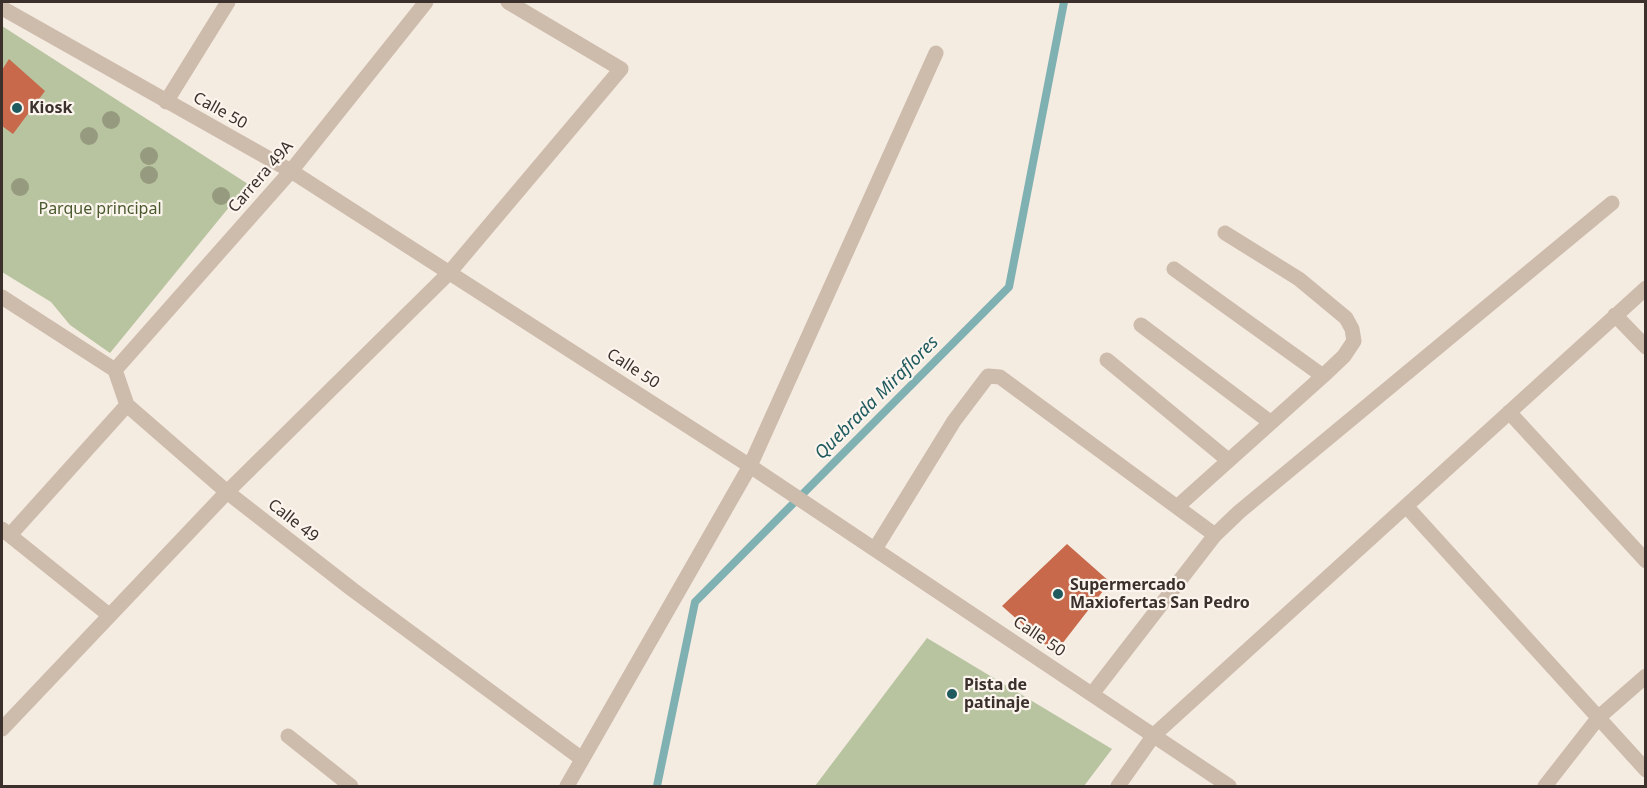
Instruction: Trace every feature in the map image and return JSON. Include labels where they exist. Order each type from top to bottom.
[{"type":"street","points":[[166,102],[228,2]]},
{"type":"street","name":"Carrera 49A","points":[[116,370],[291,171],[426,2]]},
{"type":"street","points":[[2,729],[227,492],[449,273],[621,69],[508,2]]},
{"type":"street","name":"Calle 50","points":[[2,8],[291,171],[750,466],[1229,786]]},
{"type":"street","points":[[567,786],[750,466],[936,53]]},
{"type":"street","points":[[1092,694],[1215,535],[1239,512],[1612,203]]},
{"type":"street","points":[[1178,506],[1323,376],[1344,356],[1354,341],[1352,329],[1346,318],[1299,279],[1225,233]]},
{"type":"street","points":[[1174,269],[1323,376]]},
{"type":"street","points":[[1118,786],[1154,735],[1646,288]]},
{"type":"street","points":[[2,297],[116,370],[127,405],[6,532],[109,615]]},
{"type":"street","points":[[1615,315],[1646,347]]},
{"type":"street","points":[[1141,326],[1270,422]]},
{"type":"street","points":[[1107,360],[1228,460]]},
{"type":"street","points":[[875,549],[954,421],[988,376],[1000,377],[1215,535]]},
{"type":"street","name":"Calle 49","points":[[127,405],[227,492],[353,590],[582,759]]},
{"type":"street","points":[[1509,412],[1646,561]]},
{"type":"street","points":[[1406,506],[1646,770]]},
{"type":"street","points":[[1545,786],[1598,718],[1646,676]]},
{"type":"street","points":[[288,736],[351,786]]},
{"type":"green space","name":"Parque principal","points":[[2,26],[248,184],[110,353],[70,325],[51,302],[2,272]]},
{"type":"green space","name":"Pista de patinaje","points":[[927,638],[1112,749],[1084,786],[815,786]]},
{"type":"building","name":"Kiosk","points":[[9,59],[45,91],[13,134],[2,126],[2,70]]},
{"type":"building","name":"Supermercado Maxiofertas San Pedro","points":[[1067,544],[1110,582],[1055,653],[1002,606]]},
{"type":"waterway","name":"Quebrada Miraflores","points":[[657,786],[695,602],[1009,287],[1064,2]]},
{"type":"place","name":"Kiosk","points":[[17,108]]},
{"type":"place","name":"Supermercado Maxiofertas San Pedro","points":[[1058,594]]},
{"type":"place","name":"Pista de patinaje","points":[[952,694]]}]
